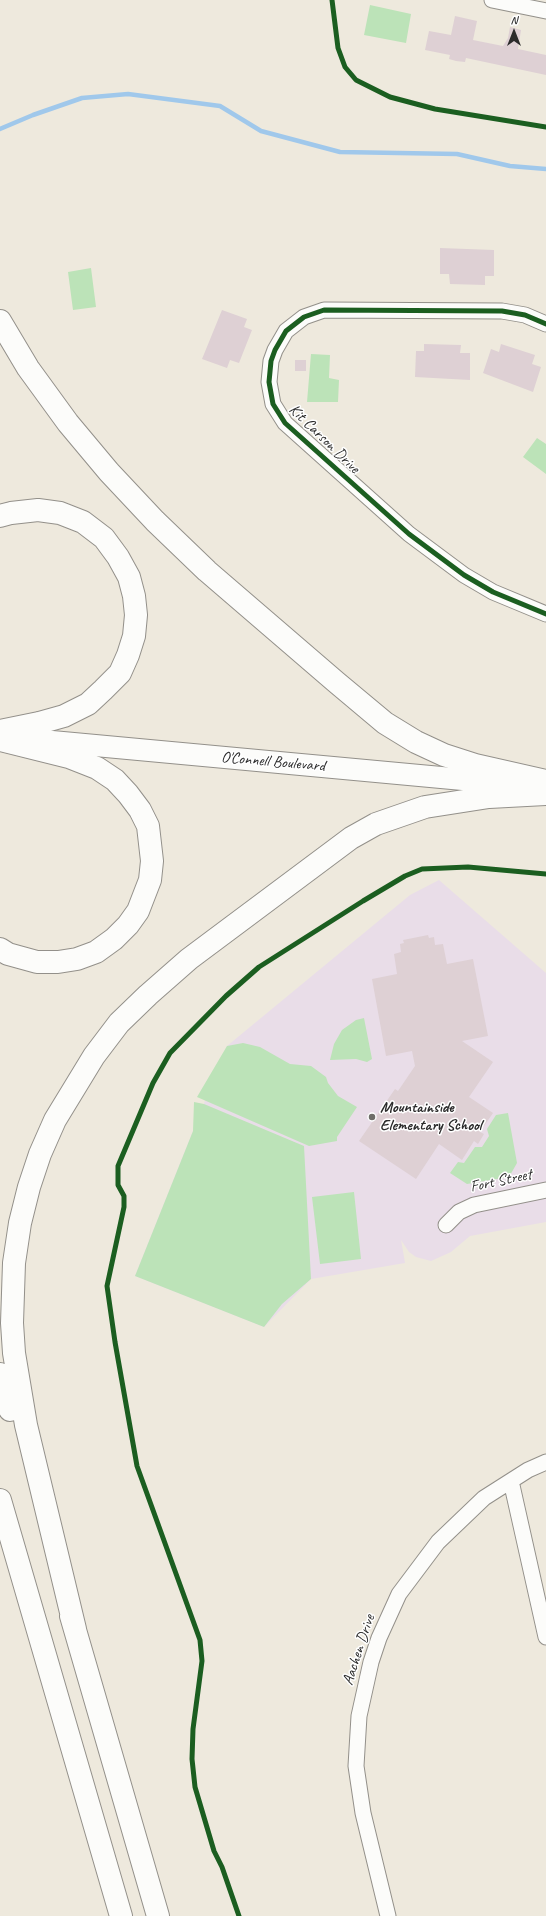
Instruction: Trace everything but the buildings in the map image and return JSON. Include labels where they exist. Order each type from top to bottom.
[{"type":"highway","points":[[0,322],[28,368],[68,423],[109,472],[155,521],[207,571],[385,723],[416,742],[444,755],[475,765],[546,781]]},
{"type":"highway","points":[[0,516],[11,513],[38,510],[60,513],[83,522],[104,538],[118,557],[129,577],[134,596],[136,615],[134,636],[120,673],[88,704],[64,716],[0,731]]},
{"type":"highway","points":[[0,740],[69,757],[97,768],[115,780],[140,810],[148,826],[152,861],[150,880],[138,911],[128,925],[114,939],[96,952],[77,959],[58,962],[37,962],[8,954],[0,949]]},
{"type":"highway","points":[[75,1628],[26,1425],[14,1353],[12,1324],[14,1263],[20,1223],[29,1187],[40,1154],[55,1120],[94,1056],[119,1023],[148,995],[189,959],[351,838],[376,824],[426,807],[489,797],[546,794]]},
{"type":"highway","points":[[0,1374],[158,1916]]},
{"type":"highway","points":[[0,1500],[121,1916]]},
{"type":"highway","points":[[0,1522],[42,1645]]},
{"type":"main road","name":"O'Connell Boulevard","points":[[0,737],[546,787]]},
{"type":"street","points":[[492,0],[546,11]]},
{"type":"street","name":"Kit Carson Drive","points":[[546,324],[525,315],[502,311],[324,310],[304,317],[286,332],[275,350],[271,361],[269,382],[273,404],[285,423],[409,534],[458,571],[493,592],[546,614]]},
{"type":"street","name":"Fort Street","points":[[446,1225],[459,1212],[474,1205],[546,1190]]},
{"type":"street","name":"Aachen Drive","points":[[388,1916],[363,1814],[356,1766],[359,1716],[372,1662],[399,1594],[438,1542],[484,1498],[546,1462]]},
{"type":"street","points":[[511,1481],[546,1637]]},
{"type":"shaded area","name":"Mountainside Elementary School","points":[[439,880],[546,973],[546,1222],[470,1236],[451,1252],[431,1261],[416,1257],[409,1252],[401,1240],[405,1263],[311,1279],[264,1327],[135,1276],[227,1046],[410,895]]},
{"type":"green space","points":[[370,5],[411,14],[406,43],[364,35]]},
{"type":"green space","points":[[91,268],[96,307],[73,310],[68,272]]},
{"type":"green space","points":[[311,354],[330,355],[329,378],[339,380],[338,402],[307,402]]},
{"type":"green space","points":[[537,438],[546,444],[546,474],[523,457]]},
{"type":"green space","points":[[364,1018],[372,1059],[367,1062],[356,1059],[330,1060],[334,1044],[342,1030],[356,1020]]},
{"type":"green space","points":[[243,1043],[260,1047],[290,1064],[311,1066],[326,1077],[328,1083],[338,1096],[357,1107],[337,1137],[337,1141],[309,1146],[197,1097],[227,1046]]},
{"type":"green space","points":[[194,1102],[204,1104],[304,1146],[311,1279],[282,1304],[264,1327],[135,1276],[193,1131]]},
{"type":"green space","points":[[508,1113],[517,1163],[509,1177],[467,1184],[450,1173],[458,1162],[464,1163],[475,1147],[482,1147],[489,1136],[487,1129],[496,1115]]},
{"type":"green space","points":[[354,1192],[361,1259],[320,1264],[312,1197]]},
{"type":"waterway","points":[[0,129],[33,115],[82,98],[128,94],[220,106],[261,131],[340,152],[457,154],[510,166],[546,169]]},
{"type":"cycle path","points":[[332,0],[338,48],[345,67],[356,80],[390,97],[435,109],[546,127]]},
{"type":"cycle path","points":[[546,324],[525,315],[502,311],[324,310],[304,317],[286,331],[275,350],[271,361],[269,382],[273,404],[285,423],[409,534],[464,575],[493,592],[546,614]]},
{"type":"cycle path","points":[[239,1916],[222,1867],[214,1851],[195,1787],[192,1759],[193,1729],[202,1661],[200,1640],[137,1466],[115,1342],[107,1286],[124,1207],[124,1196],[118,1185],[118,1166],[153,1083],[170,1053],[226,996],[259,967],[363,901],[405,876],[422,869],[468,867],[546,874]]},
{"type":"place","name":"Mountainside Elementary School","points":[[372,1117]]}]
